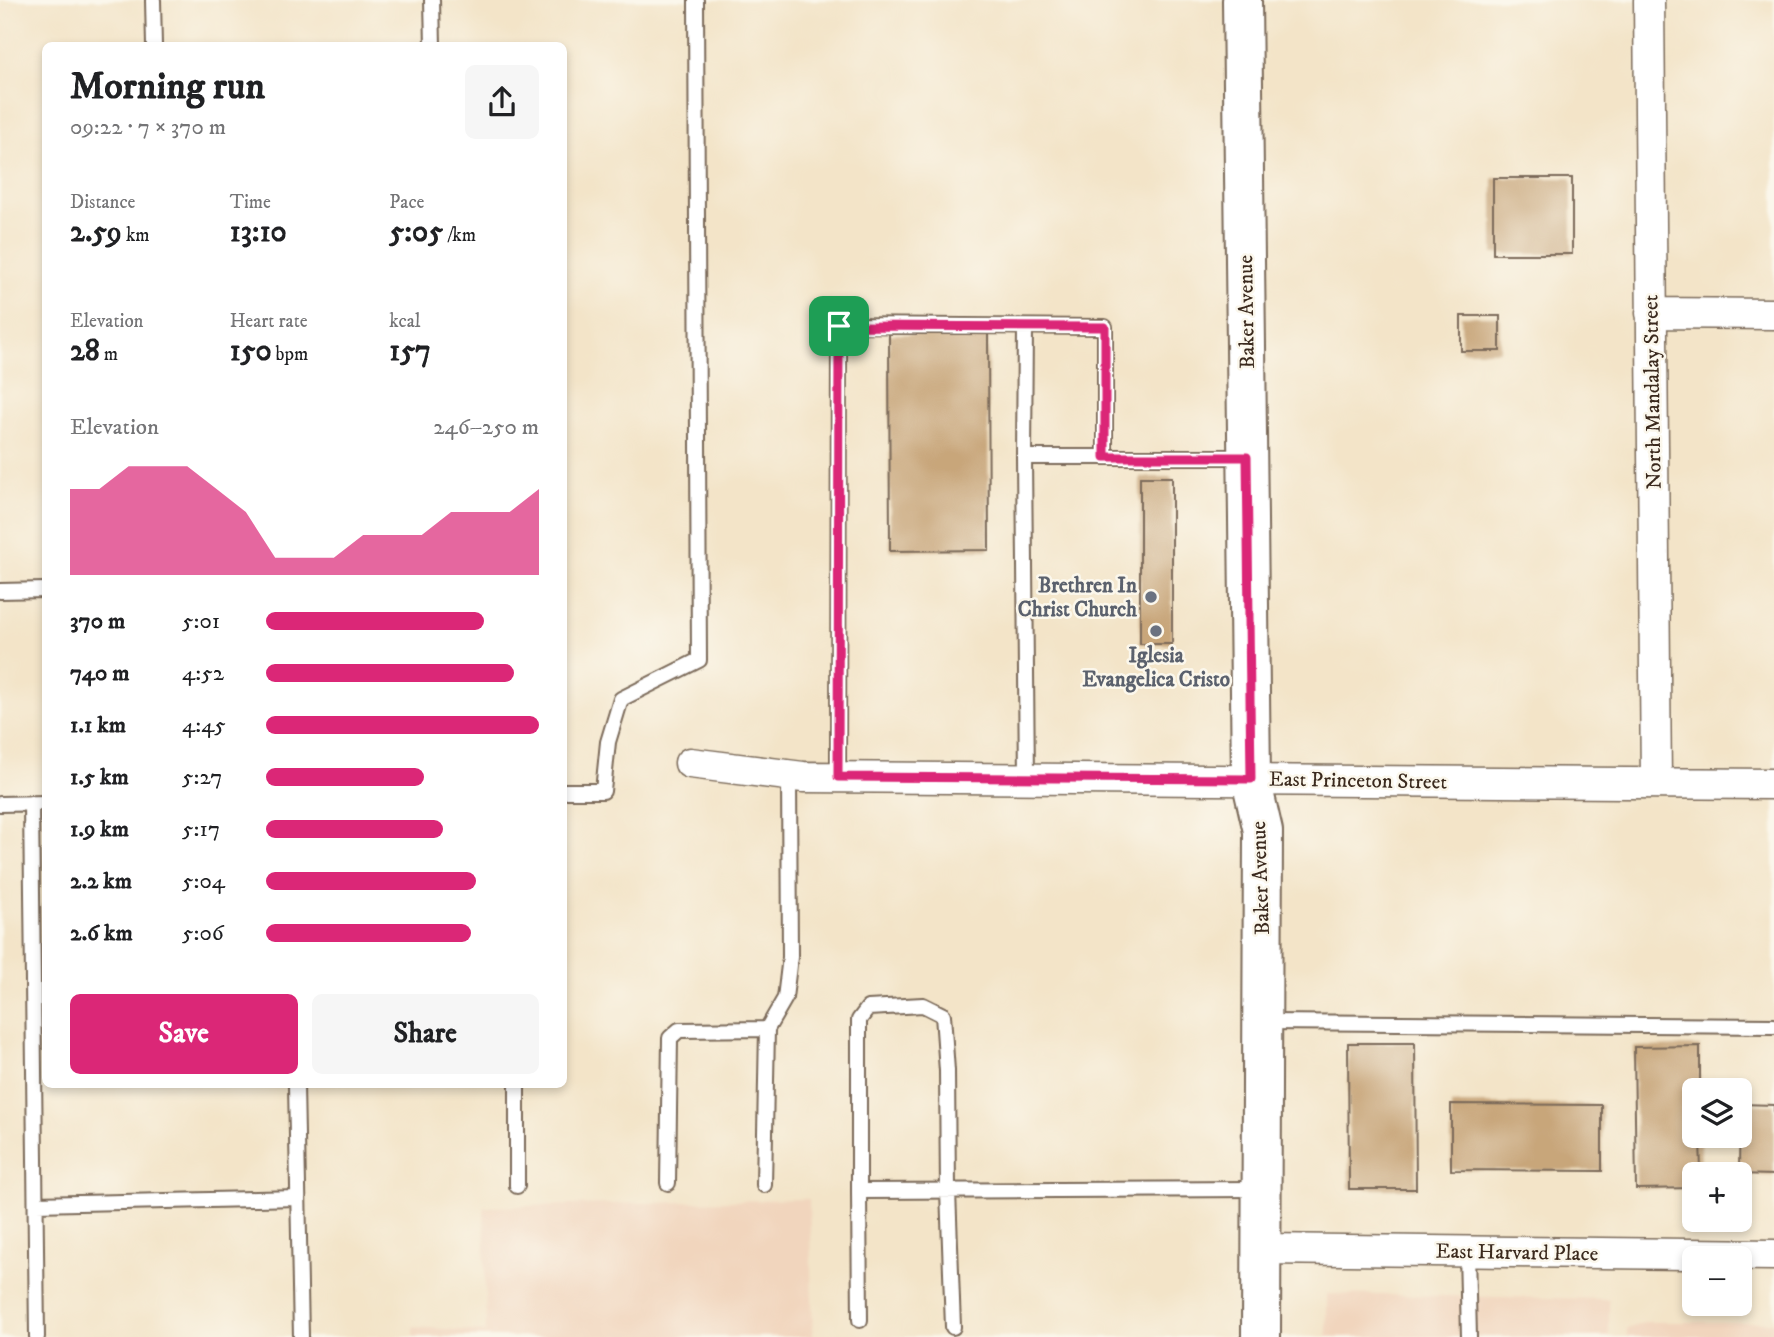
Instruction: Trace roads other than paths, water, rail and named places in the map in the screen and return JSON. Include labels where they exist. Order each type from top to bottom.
[{"type":"street","name":"Baker Avenue","points":[[1242,0],[1251,779],[1263,831],[1261,1337]]},
{"type":"street","name":"North Mandalay Street","points":[[1649,0],[1656,783]]},
{"type":"street","points":[[1651,313],[1774,314]]},
{"type":"street","name":"East Princeton Street","points":[[690,762],[789,775],[838,777],[1774,784]]},
{"type":"street","name":"East Harvard Place","points":[[1261,1249],[1774,1255]]},
{"type":"lane","points":[[153,0],[153,42]]},
{"type":"lane","points":[[432,0],[433,42]]},
{"type":"lane","points":[[567,791],[603,791],[608,742],[621,699],[699,660],[696,0]]},
{"type":"lane","points":[[838,777],[839,326],[1105,327],[1105,457]]},
{"type":"lane","points":[[1024,327],[1027,778]]},
{"type":"lane","points":[[1024,457],[1247,457]]},
{"type":"lane","points":[[0,591],[42,590]]},
{"type":"lane","points":[[764,1185],[767,1029],[785,998],[790,957],[789,775]]},
{"type":"lane","points":[[0,804],[38,803],[37,1337]]},
{"type":"lane","points":[[860,1320],[859,1020],[868,1007],[923,1006],[943,1015],[947,1071],[953,1327]]},
{"type":"lane","points":[[1262,1023],[1774,1026]]},
{"type":"lane","points":[[668,1183],[670,1038],[679,1030],[767,1029]]},
{"type":"lane","points":[[296,1088],[301,1337]]},
{"type":"lane","points":[[517,1088],[517,1186]]},
{"type":"lane","points":[[859,1191],[1261,1189]]},
{"type":"lane","points":[[36,1204],[298,1198]]},
{"type":"lane","points":[[1467,1252],[1469,1337]]},
{"type":"place","name":"Brethren In Christ Church","points":[[1151,597]]},
{"type":"place","name":"Iglesia Evangelica Cristo","points":[[1156,631]]}]
